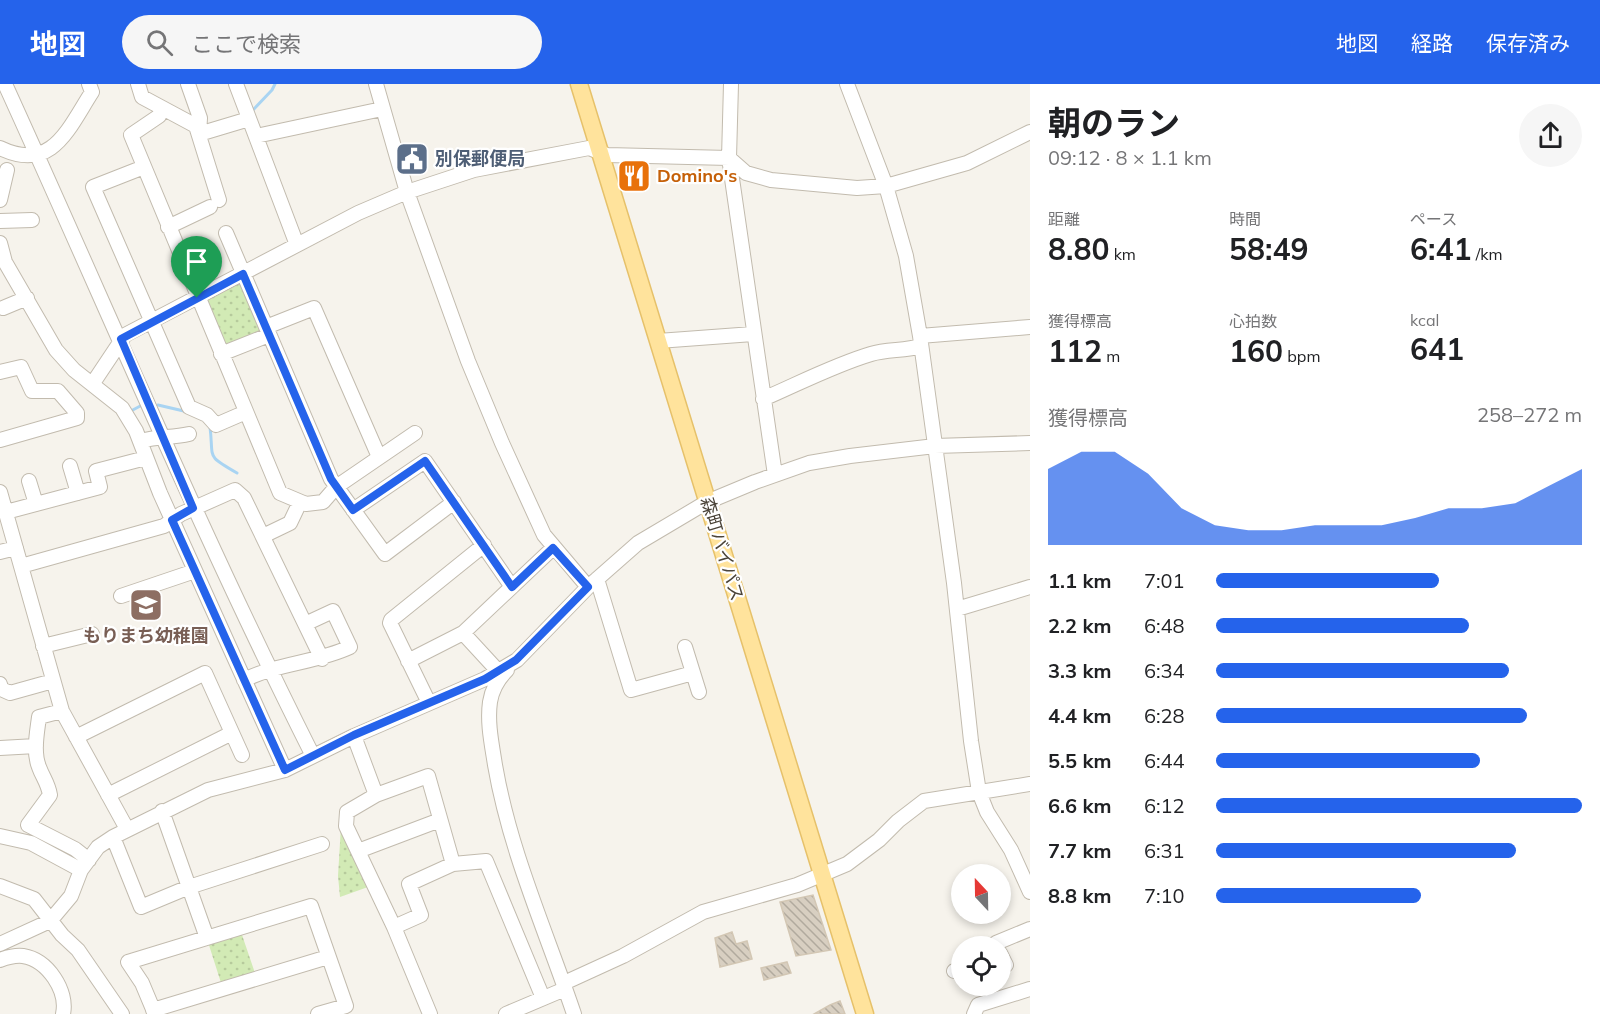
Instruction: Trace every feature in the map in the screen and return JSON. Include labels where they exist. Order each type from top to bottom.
[{"type":"main road","name":"森町バイパス","points":[[579,84],[594,150],[658,341],[865,1014]]},
{"type":"street","points":[[5,84],[121,339],[193,508],[269,670],[313,756]]},
{"type":"street","points":[[0,148],[17,156],[37,154],[56,147],[92,92],[89,84]]},
{"type":"street","points":[[138,84],[142,97],[193,122],[199,135],[214,204],[168,227]]},
{"type":"street","points":[[188,84],[200,117],[199,135]]},
{"type":"street","points":[[236,84],[297,245]]},
{"type":"street","points":[[376,84],[381,109],[407,192],[468,361],[534,517],[553,548],[593,583],[631,690],[693,673]]},
{"type":"street","points":[[731,84],[729,158],[775,475]]},
{"type":"street","points":[[848,84],[901,231],[921,341],[979,792],[987,812],[1011,850],[1030,892]]},
{"type":"street","points":[[256,136],[381,109]]},
{"type":"street","points":[[160,113],[131,135],[197,298],[280,492],[306,504],[323,502],[336,487],[415,433]]},
{"type":"street","points":[[199,135],[249,119]]},
{"type":"street","points":[[93,383],[121,339],[153,321],[358,213],[407,192],[474,170],[594,150],[607,155],[729,158],[746,173],[771,180],[857,188],[886,186],[967,163],[1030,132]]},
{"type":"street","points":[[144,167],[93,188],[189,407],[207,415],[216,425],[246,412]]},
{"type":"street","points":[[0,200],[7,170]]},
{"type":"street","points":[[0,221],[32,220]]},
{"type":"street","points":[[226,233],[336,487],[386,554],[454,502]]},
{"type":"street","points":[[0,243],[5,262],[56,350],[74,370],[93,383],[127,414],[141,441],[146,458],[195,572],[285,770]]},
{"type":"street","points":[[3,308],[27,298]]},
{"type":"street","points":[[221,354],[314,308],[379,457]]},
{"type":"street","points":[[763,399],[874,353],[911,350],[921,341],[1030,327]]},
{"type":"street","points":[[658,341],[753,334]]},
{"type":"street","points":[[0,372],[21,367],[32,391],[58,391],[77,413],[77,418],[0,440]]},
{"type":"street","points":[[141,441],[162,435],[175,437],[189,434]]},
{"type":"street","points":[[574,1014],[512,842],[491,740],[490,700],[498,679],[593,583],[638,543],[707,502],[809,463],[935,446],[1030,443]]},
{"type":"street","points":[[6,512],[100,487],[96,471],[146,458]]},
{"type":"street","points":[[353,510],[425,461],[512,587]]},
{"type":"street","points":[[70,466],[78,493]]},
{"type":"street","points":[[29,481],[36,504]]},
{"type":"street","points":[[21,566],[164,526],[193,508],[226,493],[238,491],[244,498],[322,659]]},
{"type":"street","points":[[0,492],[62,711],[127,830]]},
{"type":"street","points":[[263,536],[290,523],[300,502]]},
{"type":"street","points":[[429,703],[390,624],[391,620],[484,545]]},
{"type":"street","points":[[0,552],[16,548]]},
{"type":"street","points":[[408,661],[463,633],[553,548]]},
{"type":"street","points":[[121,596],[195,572]]},
{"type":"street","points":[[957,609],[1030,587]]},
{"type":"street","points":[[244,680],[269,670],[322,659],[350,647],[333,611],[305,624]]},
{"type":"street","points":[[463,633],[498,671]]},
{"type":"street","points":[[43,646],[92,634]]},
{"type":"street","points":[[685,647],[699,692]]},
{"type":"street","points":[[0,944],[50,921],[71,896],[85,865],[98,847],[113,837],[208,790],[285,770],[354,735],[498,671],[516,660]]},
{"type":"street","points":[[76,737],[205,673],[242,755]]},
{"type":"street","points":[[0,685],[1,689],[10,693],[53,681]]},
{"type":"street","points":[[62,711],[39,717],[36,746],[38,766],[48,783],[50,795],[28,825],[75,849],[85,865]]},
{"type":"street","points":[[108,795],[232,733]]},
{"type":"street","points":[[354,735],[376,795]]},
{"type":"street","points":[[0,748],[36,746]]},
{"type":"street","points":[[430,1014],[394,927],[346,826],[346,812],[376,795],[428,776],[453,864]]},
{"type":"street","points":[[506,1014],[543,998],[703,912],[797,885],[847,864],[924,801],[1030,784]]},
{"type":"street","points":[[162,811],[207,938]]},
{"type":"street","points":[[358,851],[440,820]]},
{"type":"street","points":[[0,836],[31,843],[85,865]]},
{"type":"street","points":[[113,837],[141,906],[189,887],[322,844]]},
{"type":"street","points":[[394,927],[421,915],[409,884],[453,864],[486,861],[543,998]]},
{"type":"street","points":[[0,886],[34,899],[50,921],[78,950],[122,1014]]},
{"type":"street","points":[[318,1014],[346,1006],[311,906],[128,963],[142,983],[154,1012],[328,957]]},
{"type":"street","points":[[1011,942],[1030,929]]},
{"type":"street","points":[[0,960],[15,955],[26,956],[44,968],[60,987],[64,1001],[63,1014]]},
{"type":"street","points":[[974,1014],[978,1005],[1030,989]]},
{"type":"green space","points":[[241,282],[263,331],[227,348],[204,302]]},
{"type":"green space","points":[[341,826],[368,887],[340,897],[338,876]]},
{"type":"green space","points":[[241,932],[256,976],[222,986],[208,942]]},
{"type":"building","name":"別保郵便局","points":[[419,150],[423,169],[411,173],[406,154]]},
{"type":"building","points":[[813,895],[831,950],[796,956],[780,902]]},
{"type":"building","points":[[732,932],[736,944],[747,941],[752,959],[720,967],[715,938]]},
{"type":"building","points":[[787,962],[791,973],[764,980],[761,968]]},
{"type":"building","points":[[840,1001],[845,1014],[814,1014],[830,1005]]},
{"type":"waterway","points":[[253,110],[275,84]]},
{"type":"waterway","points":[[129,412],[144,404]]},
{"type":"waterway","points":[[158,405],[188,412]]},
{"type":"waterway","points":[[210,427],[215,459],[237,473]]},
{"type":"place","name":"別保郵便局","points":[[412,159]]},
{"type":"place","name":"Domino's","points":[[634,176]]},
{"type":"place","name":"もりまち幼稚園","points":[[146,605]]},
{"type":"route","points":[[243,274],[331,479],[353,510],[425,461],[512,587],[553,548],[588,587],[516,660],[485,679],[354,735],[285,770],[172,520],[193,508],[121,339],[197,298],[243,274]]}]
